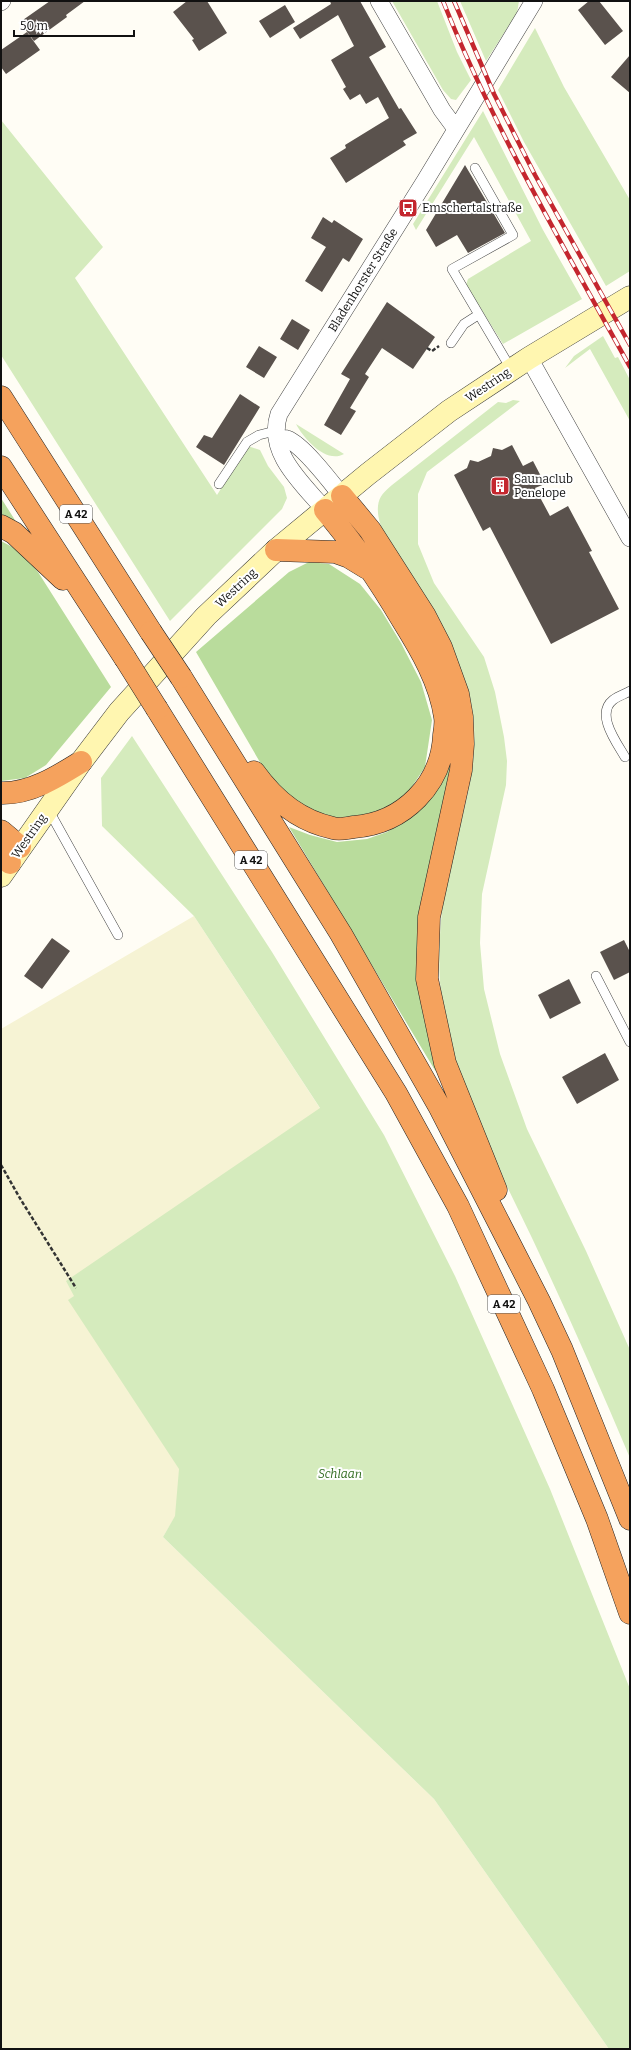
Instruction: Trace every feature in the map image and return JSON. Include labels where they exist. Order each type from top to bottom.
[{"type":"highway","name":"A 42","points":[[1,397],[214,728],[341,934],[435,1100],[539,1301],[562,1350],[630,1520]]},
{"type":"highway","name":"A 42","points":[[1,467],[125,658],[396,1093],[458,1206],[543,1389],[597,1519],[630,1613]]},
{"type":"highway","points":[[342,496],[370,530],[425,616],[441,647],[458,694],[462,717],[463,738],[461,770],[429,917],[428,979],[445,1063],[539,1301]]},
{"type":"highway","points":[[214,728],[241,753],[263,784],[287,809],[311,822],[335,829],[362,827],[380,822],[399,814],[415,802],[427,787],[436,771],[444,749],[446,718],[436,682],[423,654],[374,571],[325,510]]},
{"type":"highway","points":[[1,526],[14,533],[93,608]]},
{"type":"highway","points":[[276,550],[335,552],[349,557],[374,571]]},
{"type":"highway","points":[[1,793],[11,794],[31,788],[49,780],[81,762]]},
{"type":"highway","points":[[1,831],[8,860]]},
{"type":"main road","name":"Westring","points":[[8,860],[48,809],[119,712],[206,616],[276,550],[450,411],[520,363],[630,297]]},
{"type":"street","points":[[380,1],[442,110],[456,129]]},
{"type":"street","name":"Bladenhorster Straße","points":[[325,510],[285,462],[278,449],[275,424],[279,414],[534,1]]},
{"type":"street","points":[[520,363],[630,538]]},
{"type":"street","points":[[277,435],[288,439],[298,448],[318,467],[342,496]]},
{"type":"lane","points":[[475,168],[513,235],[452,269],[478,315],[520,363]]},
{"type":"lane","points":[[451,343],[464,324],[478,315]]},
{"type":"lane","points":[[219,484],[247,442],[259,435],[277,435]]},
{"type":"lane","points":[[625,757],[606,717],[608,707],[613,700],[630,692]]},
{"type":"lane","points":[[48,809],[118,935]]},
{"type":"lane","points":[[596,976],[630,1042]]},
{"type":"path","points":[[1,1165],[76,1288]]},
{"type":"shaded area","points":[[194,916],[327,1119],[69,1300],[192,1488],[163,1537],[434,1799],[609,2049],[1,2049],[1,1029]]},
{"type":"green space","points":[[392,1],[437,1],[457,52],[471,80],[456,100],[451,99],[443,90]]},
{"type":"green space","points":[[460,1],[519,1],[517,13],[486,61]]},
{"type":"green space","points":[[535,28],[564,87],[630,200],[630,271],[606,286],[524,142],[498,90]]},
{"type":"green space","points":[[483,111],[543,230],[582,299],[503,344],[466,285],[468,279],[531,241],[474,137],[416,230],[413,224]]},
{"type":"green space","points":[[1,120],[103,247],[75,278],[217,495],[248,446],[260,450],[268,466],[284,487],[287,498],[282,509],[170,621],[1,355]]},
{"type":"green space","points":[[603,336],[615,358],[618,357],[630,380],[630,421],[590,349],[565,368],[574,356]]},
{"type":"green space","points":[[513,400],[520,401],[427,472],[418,494],[418,544],[434,583],[484,657],[495,692],[507,761],[506,785],[482,894],[480,943],[484,989],[500,1054],[527,1129],[586,1251],[630,1350],[630,1458],[570,1320],[488,1146],[463,1082],[453,1050],[445,1017],[440,983],[440,936],[445,889],[468,794],[472,770],[474,722],[470,698],[459,664],[441,629],[389,543],[382,529],[378,514],[380,499],[392,485],[498,402],[506,403]]},
{"type":"green space","points":[[296,424],[344,454],[330,456],[323,453],[310,443]]},
{"type":"green space","points":[[1,498],[20,528],[1,520]]},
{"type":"green space","points":[[1,541],[20,551],[38,572],[111,687],[46,765],[25,778],[1,781]]},
{"type":"green space","points":[[309,562],[329,564],[360,584],[381,610],[401,643],[421,682],[432,720],[425,767],[405,797],[390,810],[345,820],[323,816],[297,804],[268,776],[196,652],[289,572]]},
{"type":"green space","name":"Schlaan","points":[[132,736],[272,952],[384,1135],[455,1276],[550,1489],[630,1689],[630,2049],[609,2049],[434,1799],[163,1537],[175,1516],[179,1469],[68,1300],[74,1296],[66,1281],[320,1108],[194,916],[102,826],[101,778]]},
{"type":"green space","points":[[454,745],[428,1032],[436,1072],[289,827],[310,835],[337,842],[367,839],[387,832],[404,822],[423,807]]},
{"type":"building","points":[[50,1],[85,1],[66,15],[67,17],[34,41],[20,22]]},
{"type":"building","points":[[187,1],[207,1],[227,33],[199,51],[192,40],[194,39],[173,12]]},
{"type":"building","points":[[330,1],[360,1],[386,47],[369,57],[399,109],[401,108],[417,133],[403,141],[406,145],[346,183],[330,158],[346,148],[345,145],[389,118],[378,97],[366,104],[360,94],[350,100],[343,89],[346,87],[331,60],[354,46],[338,15],[300,39],[293,28],[331,4]]},
{"type":"building","points":[[589,1],[599,1],[623,31],[605,45],[578,10]]},
{"type":"building","points":[[285,5],[295,22],[270,38],[259,21]]},
{"type":"building","points":[[27,32],[40,50],[6,74],[1,67],[1,50]]},
{"type":"building","points":[[630,55],[630,93],[611,77]]},
{"type":"building","points":[[465,165],[505,233],[468,253],[457,235],[436,247],[426,230]]},
{"type":"building","points":[[323,217],[332,223],[334,220],[363,239],[349,262],[343,258],[322,292],[305,281],[326,247],[311,238]]},
{"type":"building","points":[[387,302],[435,337],[413,369],[382,348],[365,374],[369,377],[350,408],[356,411],[341,435],[324,425],[350,379],[341,374]]},
{"type":"building","points":[[292,319],[310,330],[298,350],[280,339]]},
{"type":"building","points":[[259,346],[277,357],[264,378],[246,367]]},
{"type":"building","points":[[240,394],[260,407],[224,465],[196,447],[204,435],[212,438]]},
{"type":"building","points":[[512,445],[523,466],[533,461],[545,484],[535,488],[550,516],[568,506],[592,551],[589,552],[619,609],[551,644],[490,527],[483,531],[454,475],[467,468],[470,460],[478,462],[491,456],[493,448],[502,450]]},
{"type":"building","points":[[52,938],[70,951],[42,989],[24,976]]},
{"type":"building","points":[[624,940],[630,952],[630,972],[614,980],[600,952]]},
{"type":"building","points":[[569,979],[581,1003],[550,1019],[538,995]]},
{"type":"building","points":[[605,1053],[619,1080],[577,1104],[562,1077]]},
{"type":"railway","points":[[443,1],[484,95],[507,141],[555,232],[630,367]]},
{"type":"railway","points":[[454,1],[494,94],[535,175],[630,345]]},
{"type":"place","name":"Emschertalstraße","points":[[408,208]]},
{"type":"place","name":"Saunaclub Penelope","points":[[500,486]]}]
